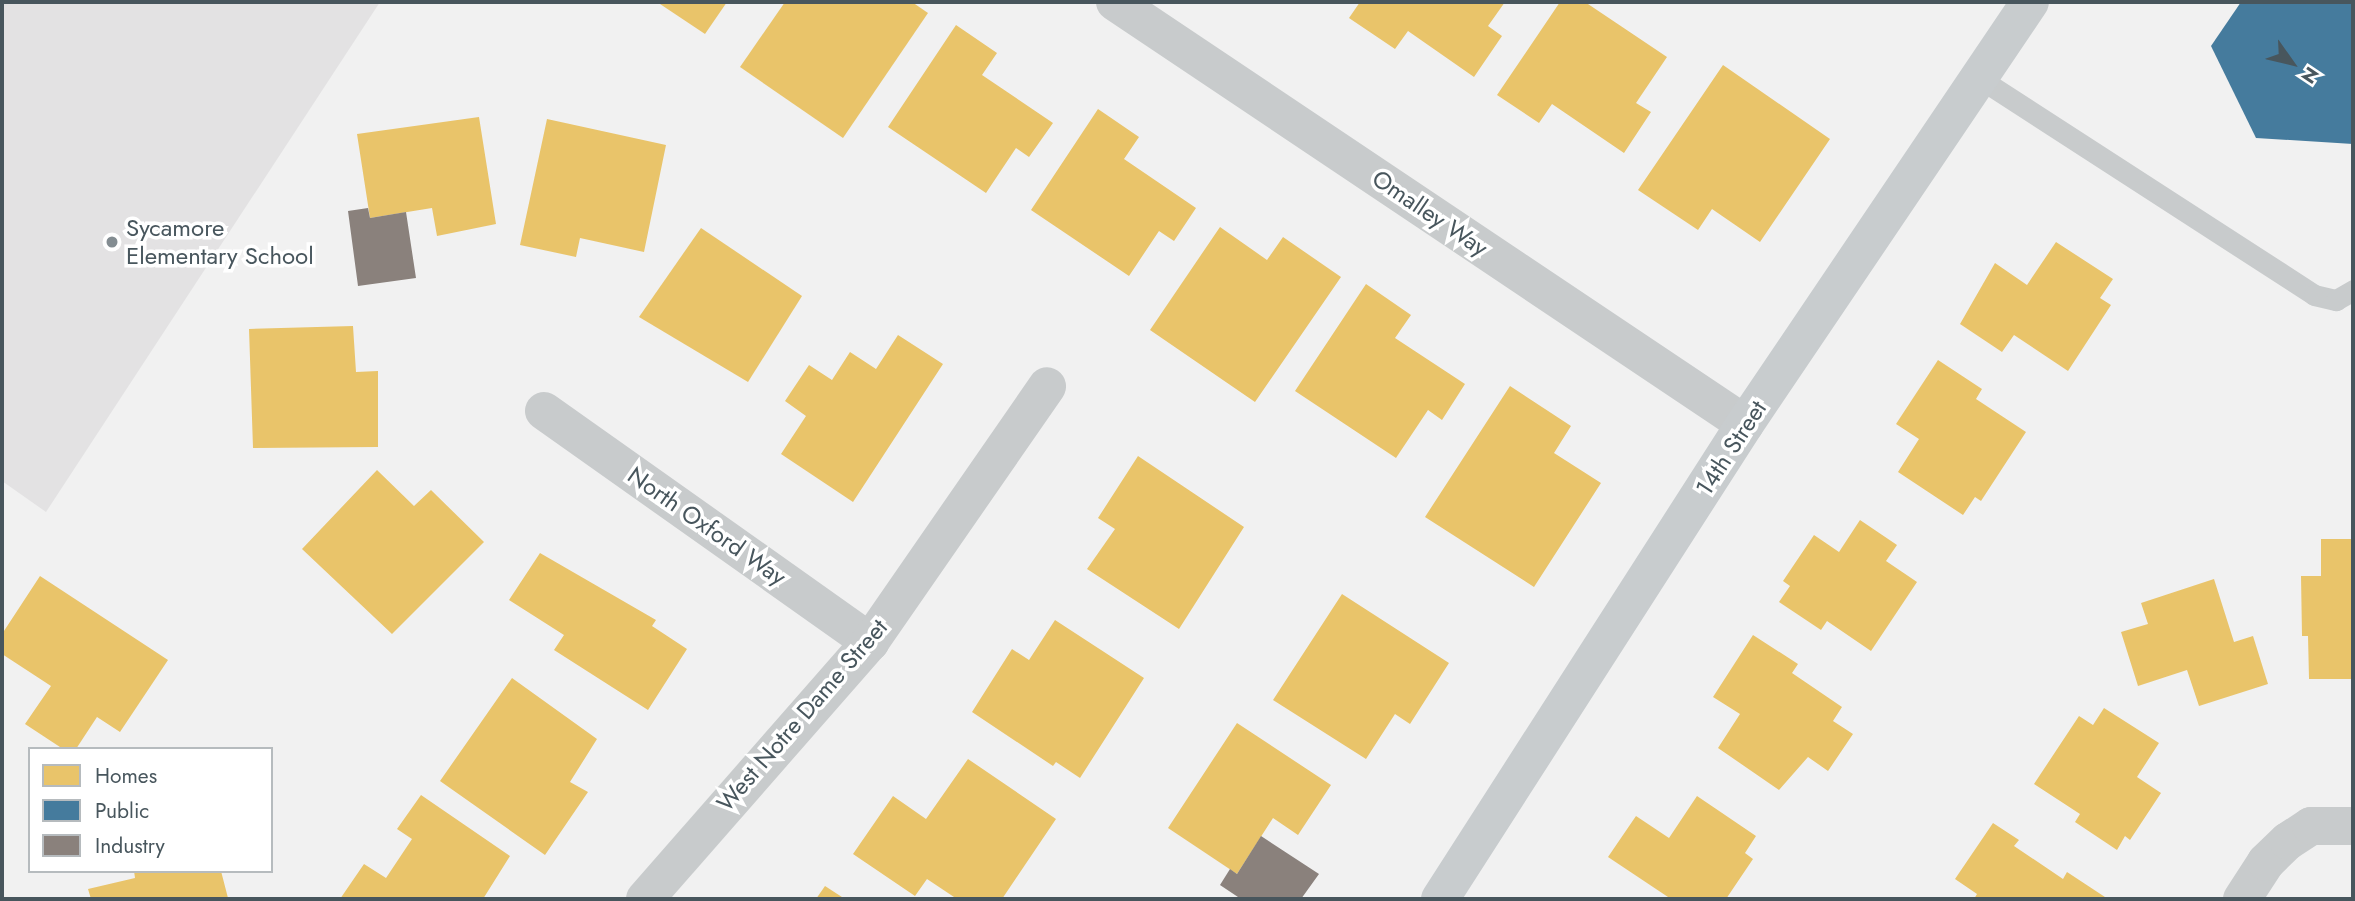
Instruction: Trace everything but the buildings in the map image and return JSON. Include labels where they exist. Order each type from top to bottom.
[{"type":"street","name":"Omalley Way","points":[[1115,2],[1745,424]]},
{"type":"street","name":"14th Street","points":[[1440,899],[1745,424],[2030,2]]},
{"type":"street","name":"West Notre Dame Street","points":[[645,899],[870,642],[1046,386]]},
{"type":"street","name":"North Oxford Way","points":[[544,411],[870,642]]},
{"type":"street","points":[[2242,899],[2266,862],[2311,826],[2353,826]]},
{"type":"lane","points":[[1979,78],[2314,295],[2336,300],[2353,290]]},
{"type":"shaded area","name":"Sycamore Elementary School","points":[[2,2],[380,2],[46,512],[2,481]]},
{"type":"place","name":"Sycamore Elementary School","points":[[112,242]]}]
